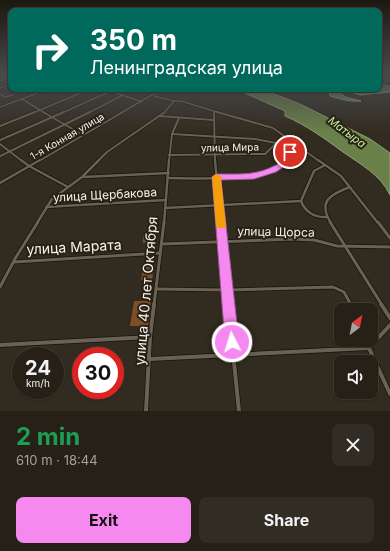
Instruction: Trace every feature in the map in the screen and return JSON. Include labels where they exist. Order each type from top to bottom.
[{"type":"street","points":[[0,94],[5,97],[13,95]]},
{"type":"street","points":[[0,107],[35,94]]},
{"type":"street","points":[[0,126],[78,94]]},
{"type":"street","points":[[0,140],[103,94]]},
{"type":"street","points":[[0,156],[123,95],[142,102]]},
{"type":"street","points":[[154,96],[180,101],[273,128],[341,176],[390,238]]},
{"type":"street","name":"1-я Конная улица","points":[[0,183],[154,96]]},
{"type":"street","points":[[22,99],[83,135]]},
{"type":"street","points":[[0,287],[13,262],[52,199],[82,177],[107,152],[164,113],[174,101]]},
{"type":"street","points":[[214,111],[213,120],[216,177],[239,411]]},
{"type":"street","points":[[159,116],[213,120]]},
{"type":"street","name":"улица 40 лет Октября","points":[[146,411],[150,337],[162,244],[169,155],[172,134],[179,118]]},
{"type":"street","points":[[172,134],[255,139],[276,143]]},
{"type":"street","name":"улица Мира","points":[[169,155],[265,154],[284,136]]},
{"type":"street","points":[[0,144],[29,166],[68,187]]},
{"type":"street","points":[[168,178],[254,176],[273,171],[288,161],[293,148],[298,145]]},
{"type":"street","points":[[325,165],[314,171],[301,201],[302,207],[310,214],[321,218],[327,216]]},
{"type":"street","points":[[82,177],[168,173]]},
{"type":"street","points":[[350,187],[331,194],[326,200],[325,210],[327,216],[390,318]]},
{"type":"street","name":"улица Щербакова","points":[[46,207],[166,200]]},
{"type":"street","points":[[165,208],[301,201]]},
{"type":"street","name":"улица Щорса","points":[[162,244],[293,239],[314,240],[337,246],[390,247]]},
{"type":"street","name":"улица Марата","points":[[13,262],[161,253]]},
{"type":"street","points":[[157,289],[227,290],[333,287],[339,288],[347,294],[350,303]]},
{"type":"street","points":[[150,359],[368,348],[387,330],[390,325]]},
{"type":"street","points":[[0,346],[150,337]]},
{"type":"street","points":[[368,348],[390,394]]},
{"type":"water","name":"Матыра","points":[[248,94],[274,94],[300,104],[370,139],[390,153],[390,195],[386,188],[370,170],[315,132],[285,116],[285,111]]},
{"type":"water","points":[[330,94],[342,94],[345,97],[361,101],[349,101],[330,96]]},
{"type":"building","points":[[143,236],[155,237],[154,242],[143,243]]},
{"type":"building","points":[[154,263],[152,280],[141,280],[144,264]]},
{"type":"building","points":[[134,301],[151,301],[148,326],[130,326]]},
{"type":"slow traffic","points":[[218,177],[216,177],[221,226]]},
{"type":"route","points":[[232,342],[216,177],[254,176],[273,171],[288,161],[290,152]]}]
